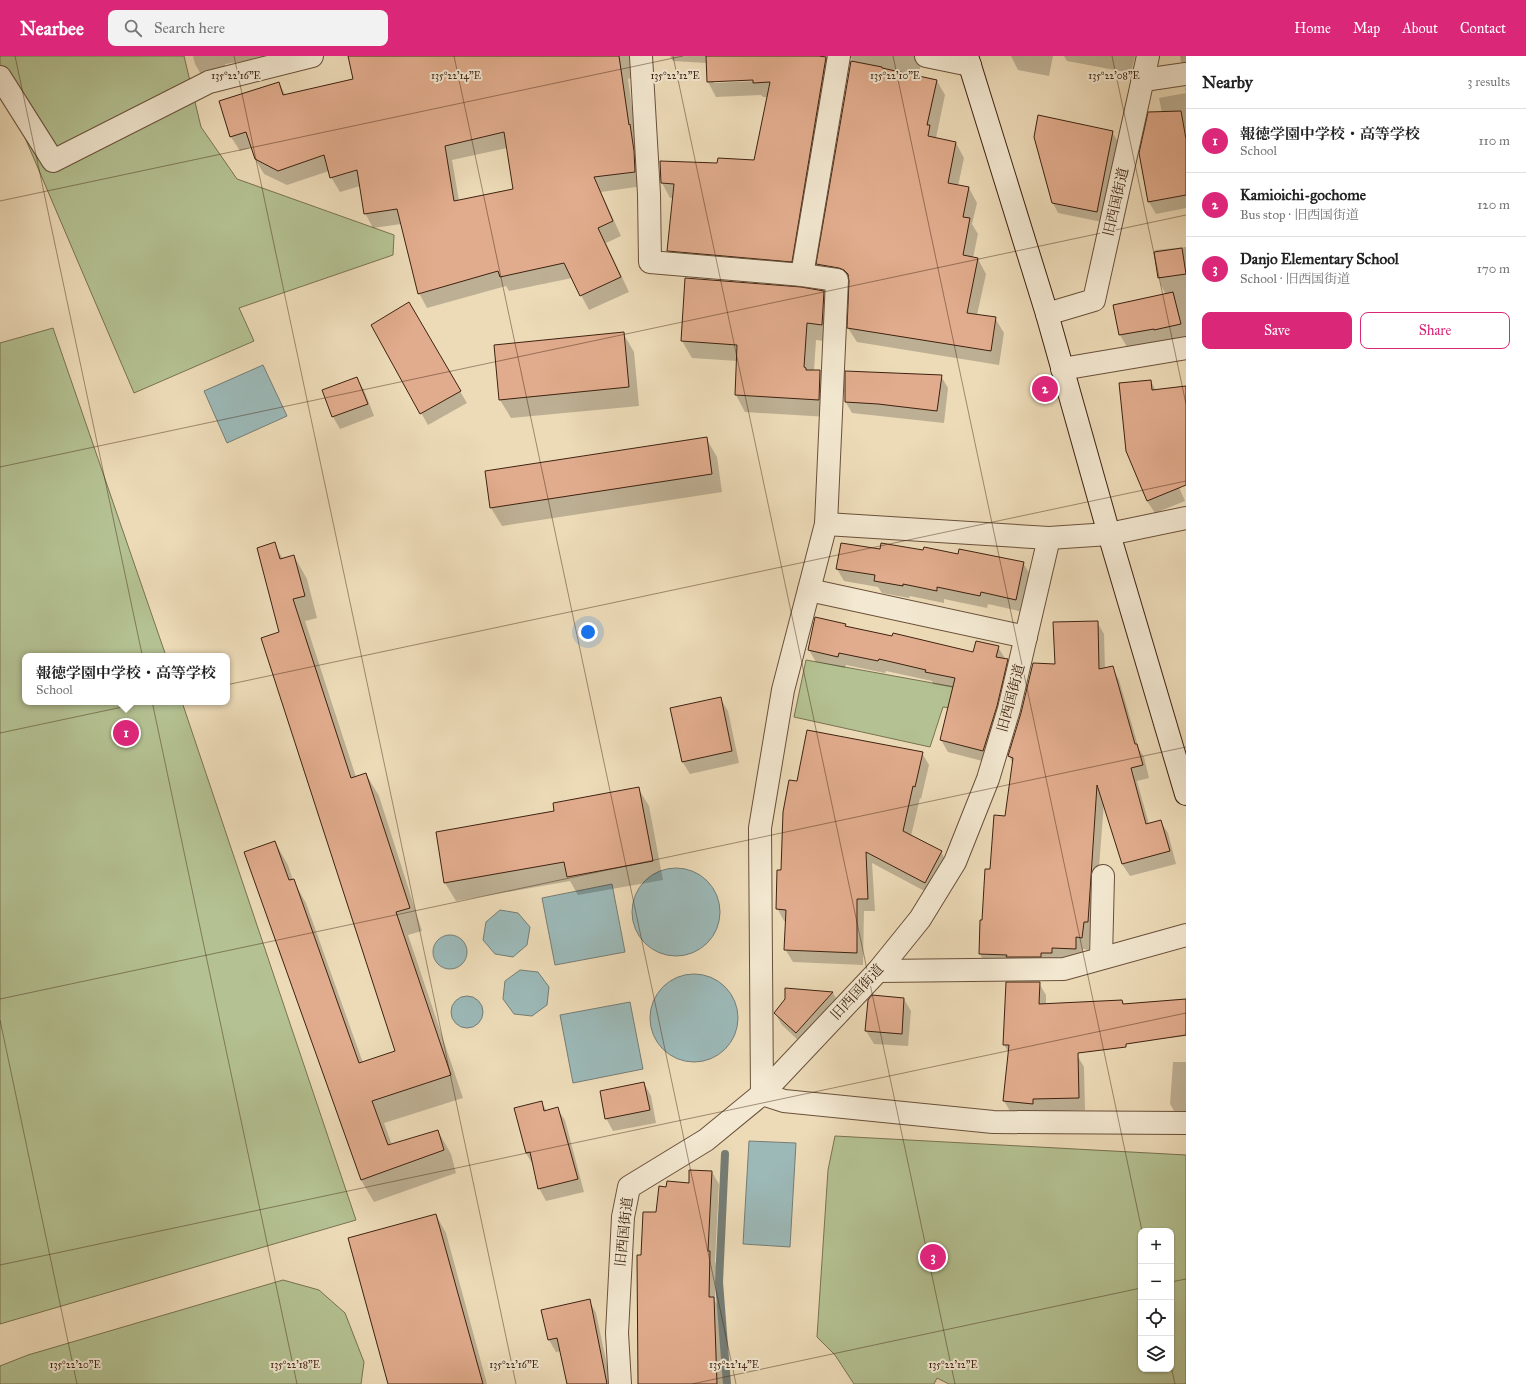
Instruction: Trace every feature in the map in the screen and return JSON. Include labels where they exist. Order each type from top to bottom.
[{"type":"street","points":[[0,77],[53,161],[209,82],[312,56]]},
{"type":"street","points":[[641,56],[649,194],[650,262],[802,275],[837,280],[826,524],[783,690],[760,828],[762,1094],[784,1101],[993,1122],[1186,1123]]},
{"type":"street","points":[[802,275],[839,56]]},
{"type":"street","points":[[926,56],[969,60],[1047,314],[1109,534],[1186,794]]},
{"type":"street","name":"旧西国街道","points":[[1047,314],[1094,300],[1144,80],[1148,56]]},
{"type":"street","points":[[1144,80],[1186,74]]},
{"type":"street","points":[[1062,369],[1186,348]]},
{"type":"street","points":[[826,524],[1049,538],[1109,534],[1186,518]]},
{"type":"street","name":"旧西国街道","points":[[620,1384],[617,1333],[623,1217],[629,1188],[706,1140],[762,1094],[878,971],[920,919],[954,862],[988,779],[1009,709],[1049,538]]},
{"type":"street","points":[[809,590],[1026,637]]},
{"type":"street","points":[[1101,958],[1103,876]]},
{"type":"street","points":[[878,971],[1064,968],[1186,935]]},
{"type":"green space","points":[[0,56],[184,56],[201,127],[237,179],[394,235],[393,255],[239,308],[254,341],[134,393],[23,133],[0,85]]},
{"type":"green space","points":[[53,328],[165,653],[22,653],[22,705],[183,705],[356,1220],[0,1324],[0,343]]},
{"type":"green space","points":[[806,660],[993,694],[989,713],[943,707],[930,747],[794,717]]},
{"type":"green space","points":[[835,1136],[1186,1155],[1186,1384],[949,1384],[937,1378],[934,1384],[854,1384],[835,1355],[817,1337],[828,1170]]},
{"type":"green space","points":[[283,1280],[319,1290],[345,1313],[364,1362],[361,1384],[0,1384],[0,1366],[28,1355]]},
{"type":"water","points":[[263,365],[287,416],[227,443],[204,391]]},
{"type":"water","points":[[676,868],[693,871],[707,881],[717,895],[720,912],[717,929],[707,943],[693,953],[676,956],[659,953],[645,943],[635,929],[632,912],[635,895],[645,881],[659,871]]},
{"type":"water","points":[[612,884],[625,952],[555,965],[542,898]]},
{"type":"water","points":[[500,910],[518,913],[530,927],[527,945],[513,957],[495,954],[483,940],[486,922]]},
{"type":"water","points":[[447,935],[453,935],[462,940],[466,946],[466,958],[462,964],[453,969],[447,969],[438,964],[433,955],[433,949],[438,940]]},
{"type":"water","points":[[520,970],[538,972],[549,987],[547,1005],[532,1016],[514,1014],[503,999],[505,981]]},
{"type":"water","points":[[694,974],[711,977],[725,987],[735,1001],[738,1018],[735,1035],[725,1049],[711,1059],[694,1062],[677,1059],[663,1049],[653,1035],[650,1018],[653,1001],[663,987],[677,977]]},
{"type":"water","points":[[467,996],[473,997],[480,1003],[483,1012],[482,1018],[476,1025],[467,1028],[461,1027],[454,1021],[451,1012],[452,1006],[458,999]]},
{"type":"water","points":[[630,1002],[643,1069],[573,1083],[560,1015]]},
{"type":"water","points":[[749,1141],[796,1143],[790,1247],[743,1244]]},
{"type":"building","points":[[348,56],[619,56],[634,151],[635,172],[594,177],[613,221],[598,228],[621,277],[580,296],[564,263],[500,277],[498,271],[418,294],[397,209],[364,214],[357,170],[330,178],[324,155],[278,171],[255,159],[246,132],[230,137],[219,101],[279,82],[283,95],[353,79]],"holes":[[[504,132],[513,189],[454,201],[445,146]]]},
{"type":"building","points":[[706,56],[826,57],[792,262],[667,251],[674,184],[661,183],[660,161],[717,163],[718,158],[754,160],[770,82],[753,83],[753,80],[707,82]]},
{"type":"building","points":[[851,61],[937,80],[927,125],[930,125],[928,136],[956,142],[948,183],[969,187],[963,217],[970,218],[963,255],[978,258],[967,313],[996,317],[991,351],[847,328],[848,274],[839,268],[816,264]]},
{"type":"building","points":[[1181,111],[1186,139],[1186,195],[1148,202],[1139,153],[1148,112]]},
{"type":"building","points":[[1038,115],[1113,131],[1097,212],[1052,203],[1034,137]]},
{"type":"building","points":[[1182,248],[1186,274],[1158,278],[1154,252]]},
{"type":"building","points":[[685,278],[801,287],[824,291],[822,325],[807,323],[804,367],[806,370],[820,370],[819,400],[735,395],[737,345],[681,341]]},
{"type":"building","points":[[1173,292],[1181,324],[1119,335],[1113,305]]},
{"type":"building","points":[[409,302],[461,391],[420,414],[371,325]]},
{"type":"building","points":[[624,332],[629,387],[499,400],[494,345]]},
{"type":"building","points":[[845,371],[942,375],[937,411],[878,404],[845,402]]},
{"type":"building","points":[[357,377],[368,404],[332,417],[322,390]]},
{"type":"building","points":[[1151,380],[1152,390],[1186,386],[1186,485],[1147,501],[1126,451],[1119,383]]},
{"type":"building","points":[[707,437],[712,474],[490,508],[485,471]]},
{"type":"building","points":[[275,542],[280,559],[294,555],[305,596],[293,599],[351,778],[366,773],[410,908],[396,912],[451,1075],[372,1101],[388,1145],[438,1130],[444,1150],[361,1180],[244,852],[275,841],[289,880],[294,879],[359,1063],[395,1051],[261,638],[279,632],[257,548]]},
{"type":"building","points":[[841,543],[880,549],[881,543],[923,550],[924,547],[958,554],[959,549],[1024,562],[1016,600],[981,592],[980,596],[937,587],[937,591],[903,584],[903,586],[874,581],[875,575],[836,569]]},
{"type":"building","points":[[815,617],[846,624],[845,626],[892,636],[893,633],[973,652],[976,641],[999,646],[996,657],[1008,659],[997,706],[983,751],[940,740],[955,678],[925,672],[926,670],[879,659],[878,661],[839,653],[838,657],[808,650]]},
{"type":"building","points":[[1098,621],[1099,669],[1113,666],[1135,744],[1137,744],[1143,765],[1131,768],[1146,824],[1161,820],[1170,851],[1122,864],[1097,785],[1088,922],[1084,922],[1082,938],[1076,937],[1076,949],[1052,948],[1052,953],[1041,953],[1041,957],[1006,957],[1007,955],[979,954],[980,920],[982,920],[985,869],[990,869],[994,815],[1005,816],[1013,758],[1008,756],[1021,713],[1033,663],[1055,664],[1053,622]]},
{"type":"building","points":[[721,697],[732,751],[682,762],[670,708]]},
{"type":"building","points":[[807,730],[923,752],[915,787],[913,786],[903,831],[942,851],[925,883],[866,852],[868,899],[857,899],[857,953],[784,950],[786,910],[776,909],[777,870],[781,870],[783,812],[789,780],[797,781]]},
{"type":"building","points":[[639,787],[653,861],[567,877],[564,862],[444,883],[436,832],[554,811],[553,803]]},
{"type":"building","points":[[1006,982],[1040,982],[1039,1004],[1122,1000],[1123,1004],[1186,999],[1186,1035],[1126,1044],[1126,1047],[1078,1053],[1079,1098],[1033,1099],[1033,1104],[1003,1101],[1009,1045],[1003,1045]]},
{"type":"building","points":[[785,988],[833,992],[796,1033],[774,1013],[785,999]]},
{"type":"building","points":[[872,995],[904,998],[902,1034],[865,1031],[868,1000]]},
{"type":"building","points":[[644,1082],[650,1110],[605,1119],[600,1091]]},
{"type":"building","points":[[542,1101],[544,1111],[558,1107],[578,1179],[538,1189],[530,1152],[526,1153],[514,1108]]},
{"type":"building","points":[[689,1170],[712,1171],[708,1251],[710,1251],[709,1297],[714,1297],[717,1384],[638,1384],[637,1255],[641,1255],[643,1212],[656,1212],[659,1186],[666,1187],[667,1181],[689,1183]]},
{"type":"building","points":[[436,1214],[483,1384],[388,1384],[348,1238]]},
{"type":"building","points":[[590,1299],[607,1384],[567,1384],[557,1338],[548,1340],[541,1310]]},
{"type":"waterway","points":[[725,1154],[719,1282],[727,1384]]},
{"type":"place","name":"Kamioichi-gochome","points":[[1045,389]]},
{"type":"place","name":"報徳学園中学校・高等学校","points":[[126,733]]},
{"type":"place","name":"Danjo Elementary School","points":[[933,1257]]}]
